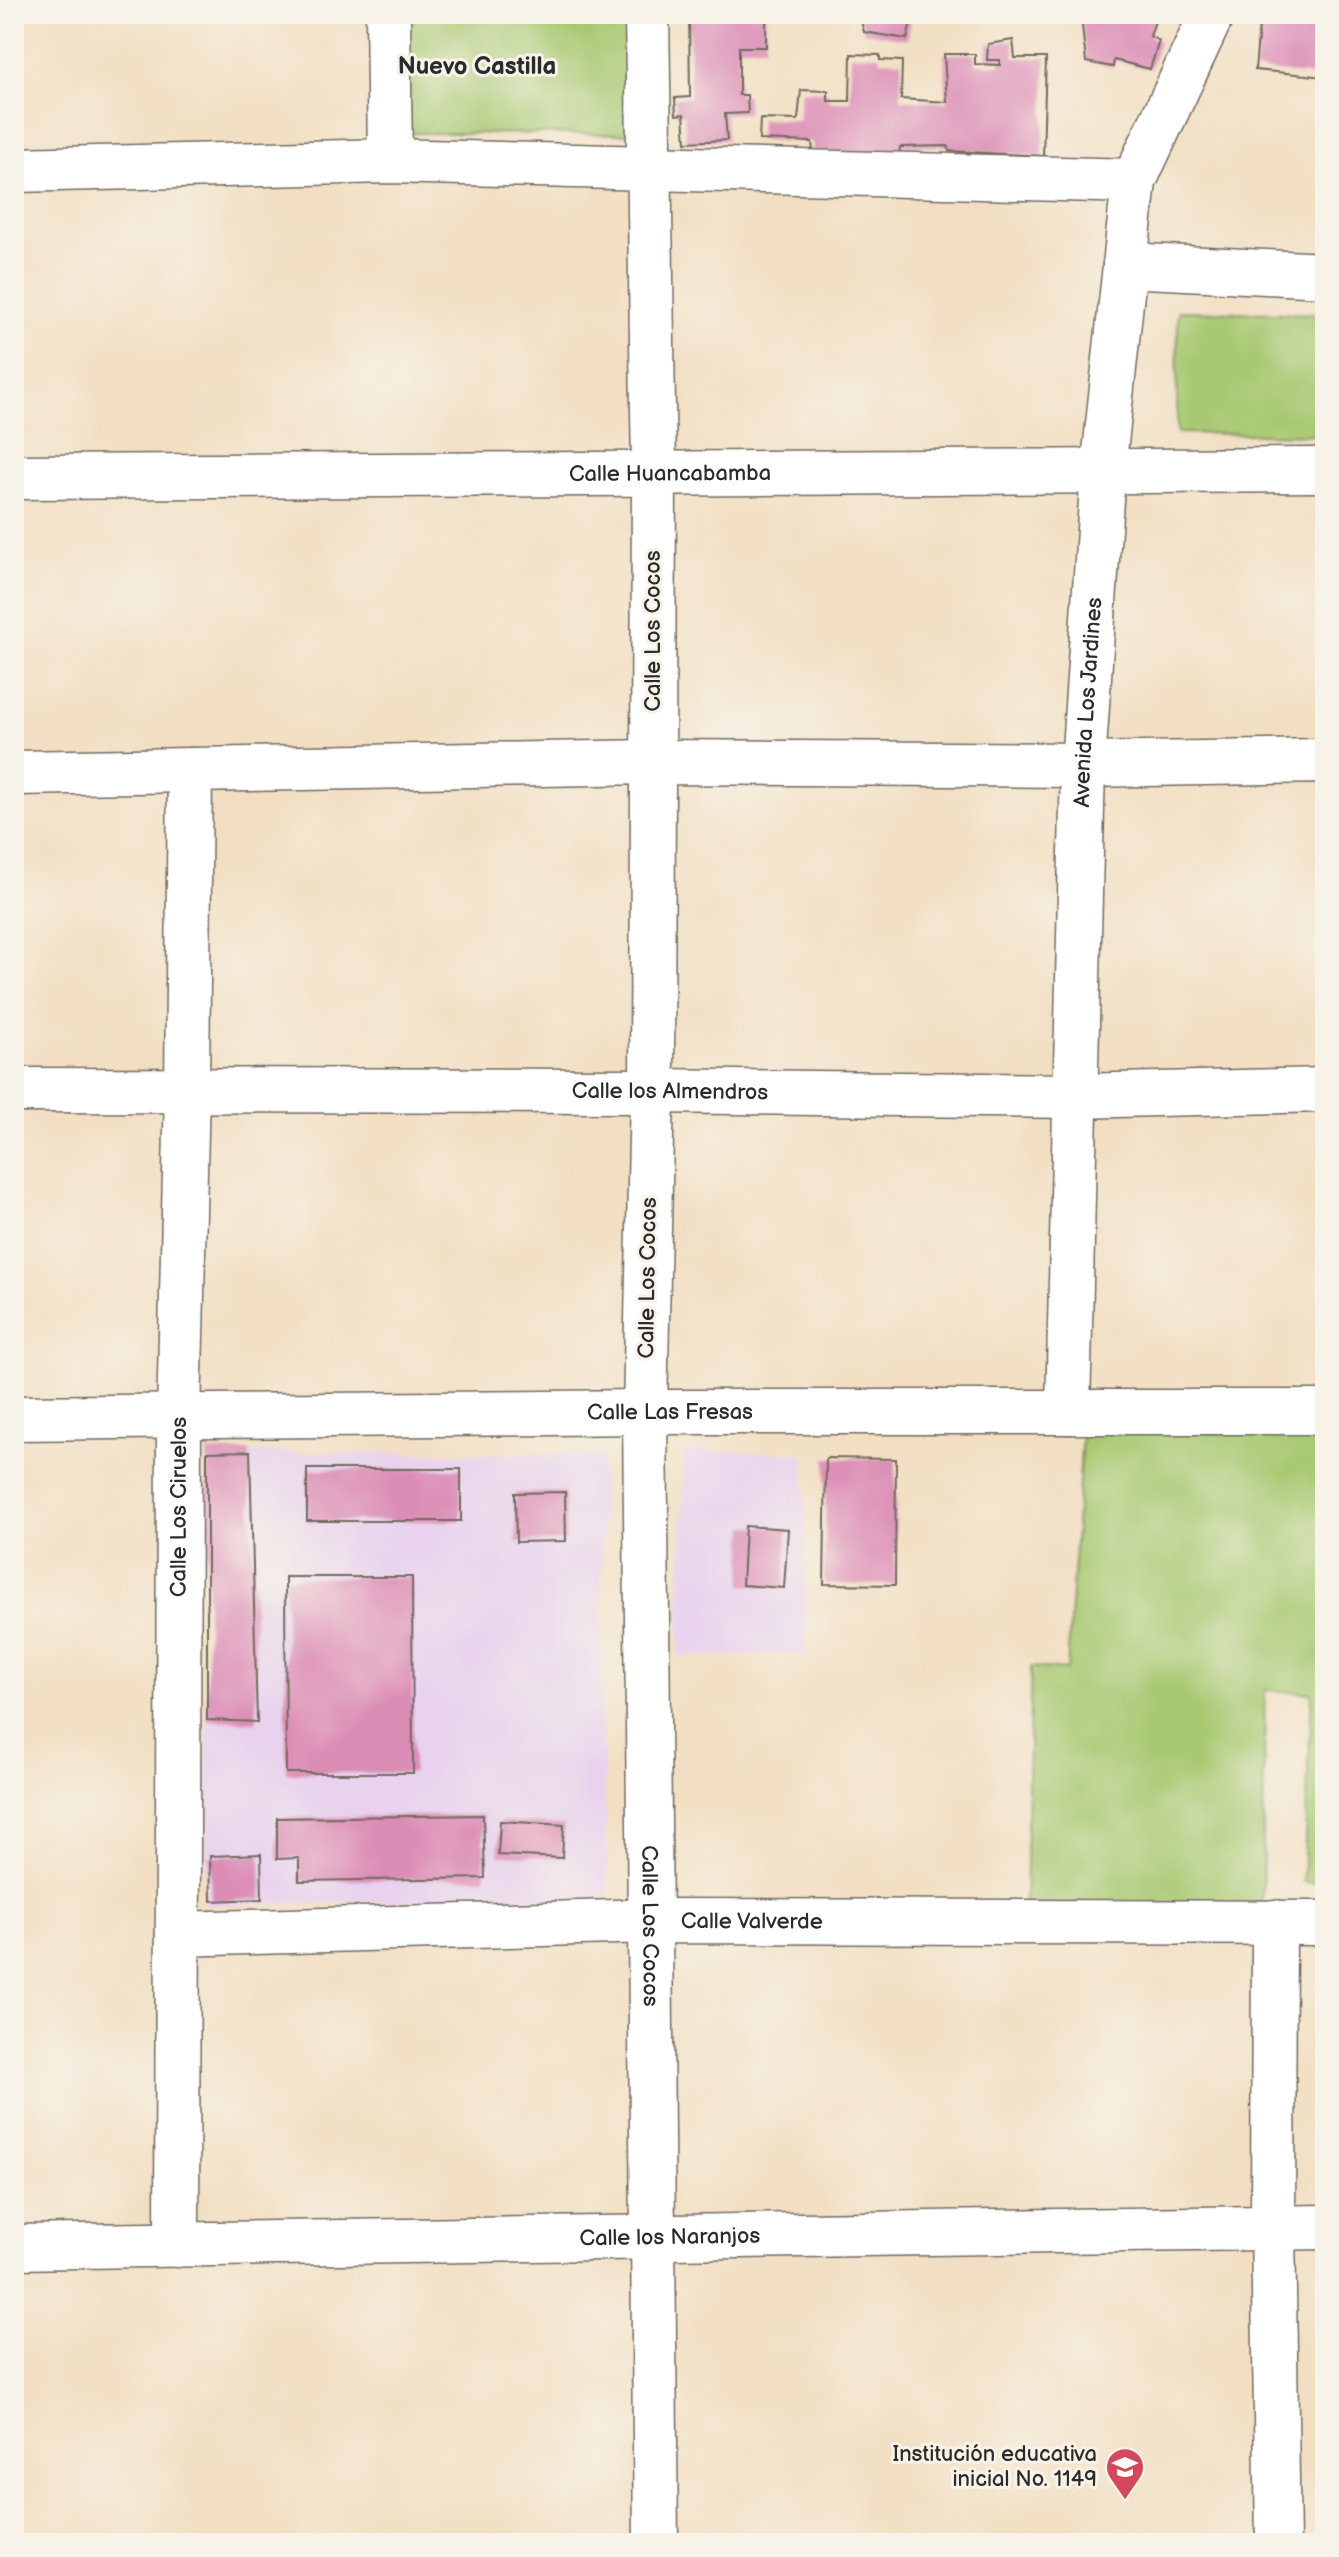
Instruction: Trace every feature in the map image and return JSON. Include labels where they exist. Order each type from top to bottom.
[{"type":"street","points":[[388,14],[390,161]]},
{"type":"street","name":"Calle Los Cocos","points":[[647,14],[654,473],[652,1091],[645,1412],[656,2543]]},
{"type":"street","name":"Avenida Los Jardines","points":[[1068,1412],[1083,765],[1103,471],[1134,181],[1212,14]]},
{"type":"street","points":[[14,170],[390,161],[1134,181]]},
{"type":"street","points":[[1125,265],[1325,275]]},
{"type":"street","name":"Calle Huancabamba","points":[[14,477],[1325,470]]},
{"type":"street","points":[[14,773],[653,762],[1083,765],[1325,761]]},
{"type":"street","name":"Calle Los Ciruelos","points":[[177,2245],[179,1417],[187,1090],[190,770]]},
{"type":"street","name":"Calle los Almendros","points":[[14,1090],[652,1091],[1076,1096],[1325,1090]]},
{"type":"street","name":"Calle Las Fresas","points":[[14,1418],[645,1412],[1325,1412]]},
{"type":"street","name":"Calle Valverde","points":[[178,1934],[651,1921],[1325,1923]]},
{"type":"street","points":[[1274,1922],[1273,2226],[1278,2543]]},
{"type":"street","name":"Calle los Naranjos","points":[[14,2247],[1325,2227]]},
{"type":"shaded area","points":[[684,1450],[805,1454],[806,1654],[679,1656]]},
{"type":"shaded area","points":[[207,1452],[602,1454],[602,1716],[609,1897],[206,1905]]},
{"type":"green space","points":[[409,14],[627,14],[627,134],[409,133]]},
{"type":"green space","points":[[1178,311],[1325,314],[1325,435],[1177,433]]},
{"type":"green space","points":[[1082,1433],[1325,1433],[1325,1883],[1303,1882],[1312,1693],[1265,1690],[1262,1907],[1025,1906],[1031,1667],[1067,1670]]},
{"type":"building","points":[[689,14],[766,14],[766,47],[739,47],[739,95],[747,95],[748,113],[725,114],[727,140],[686,142],[684,114],[676,115],[675,98],[690,97]]},
{"type":"building","points":[[859,14],[899,14],[899,17],[911,22],[907,39],[864,32]]},
{"type":"building","points":[[1075,14],[1176,14],[1174,21],[1157,15],[1150,36],[1159,41],[1150,69],[1114,60],[1113,67],[1086,62],[1081,17]]},
{"type":"building","points":[[1260,14],[1325,14],[1325,77],[1255,70]]},
{"type":"building","points":[[1013,40],[1015,58],[1046,58],[1043,156],[949,151],[948,146],[900,147],[899,157],[813,151],[812,142],[759,140],[760,119],[798,120],[801,90],[828,91],[828,101],[850,101],[851,54],[880,55],[880,60],[902,61],[901,99],[947,102],[944,54],[975,54],[975,64],[1000,65],[1000,60],[987,60],[988,44]]},
{"type":"building","points":[[250,1451],[257,1722],[207,1720],[207,1452]]},
{"type":"building","points":[[826,1458],[896,1459],[895,1585],[824,1584]]},
{"type":"building","points":[[307,1469],[461,1469],[461,1521],[307,1521]]},
{"type":"building","points":[[565,1492],[566,1541],[516,1542],[515,1493]]},
{"type":"building","points":[[745,1526],[788,1529],[784,1588],[742,1585]]},
{"type":"building","points":[[285,1577],[412,1577],[413,1773],[286,1773]]},
{"type":"building","points":[[483,1815],[485,1878],[299,1881],[299,1858],[277,1859],[277,1818]]},
{"type":"building","points":[[500,1821],[564,1825],[562,1858],[498,1855]]},
{"type":"building","points":[[261,1854],[262,1899],[211,1901],[210,1856]]},
{"type":"place","name":"Institución educativa inicial No. 1149","points":[[1125,2501]]},
{"type":"district","name":"Nuevo Castilla","points":[[477,66]]}]
